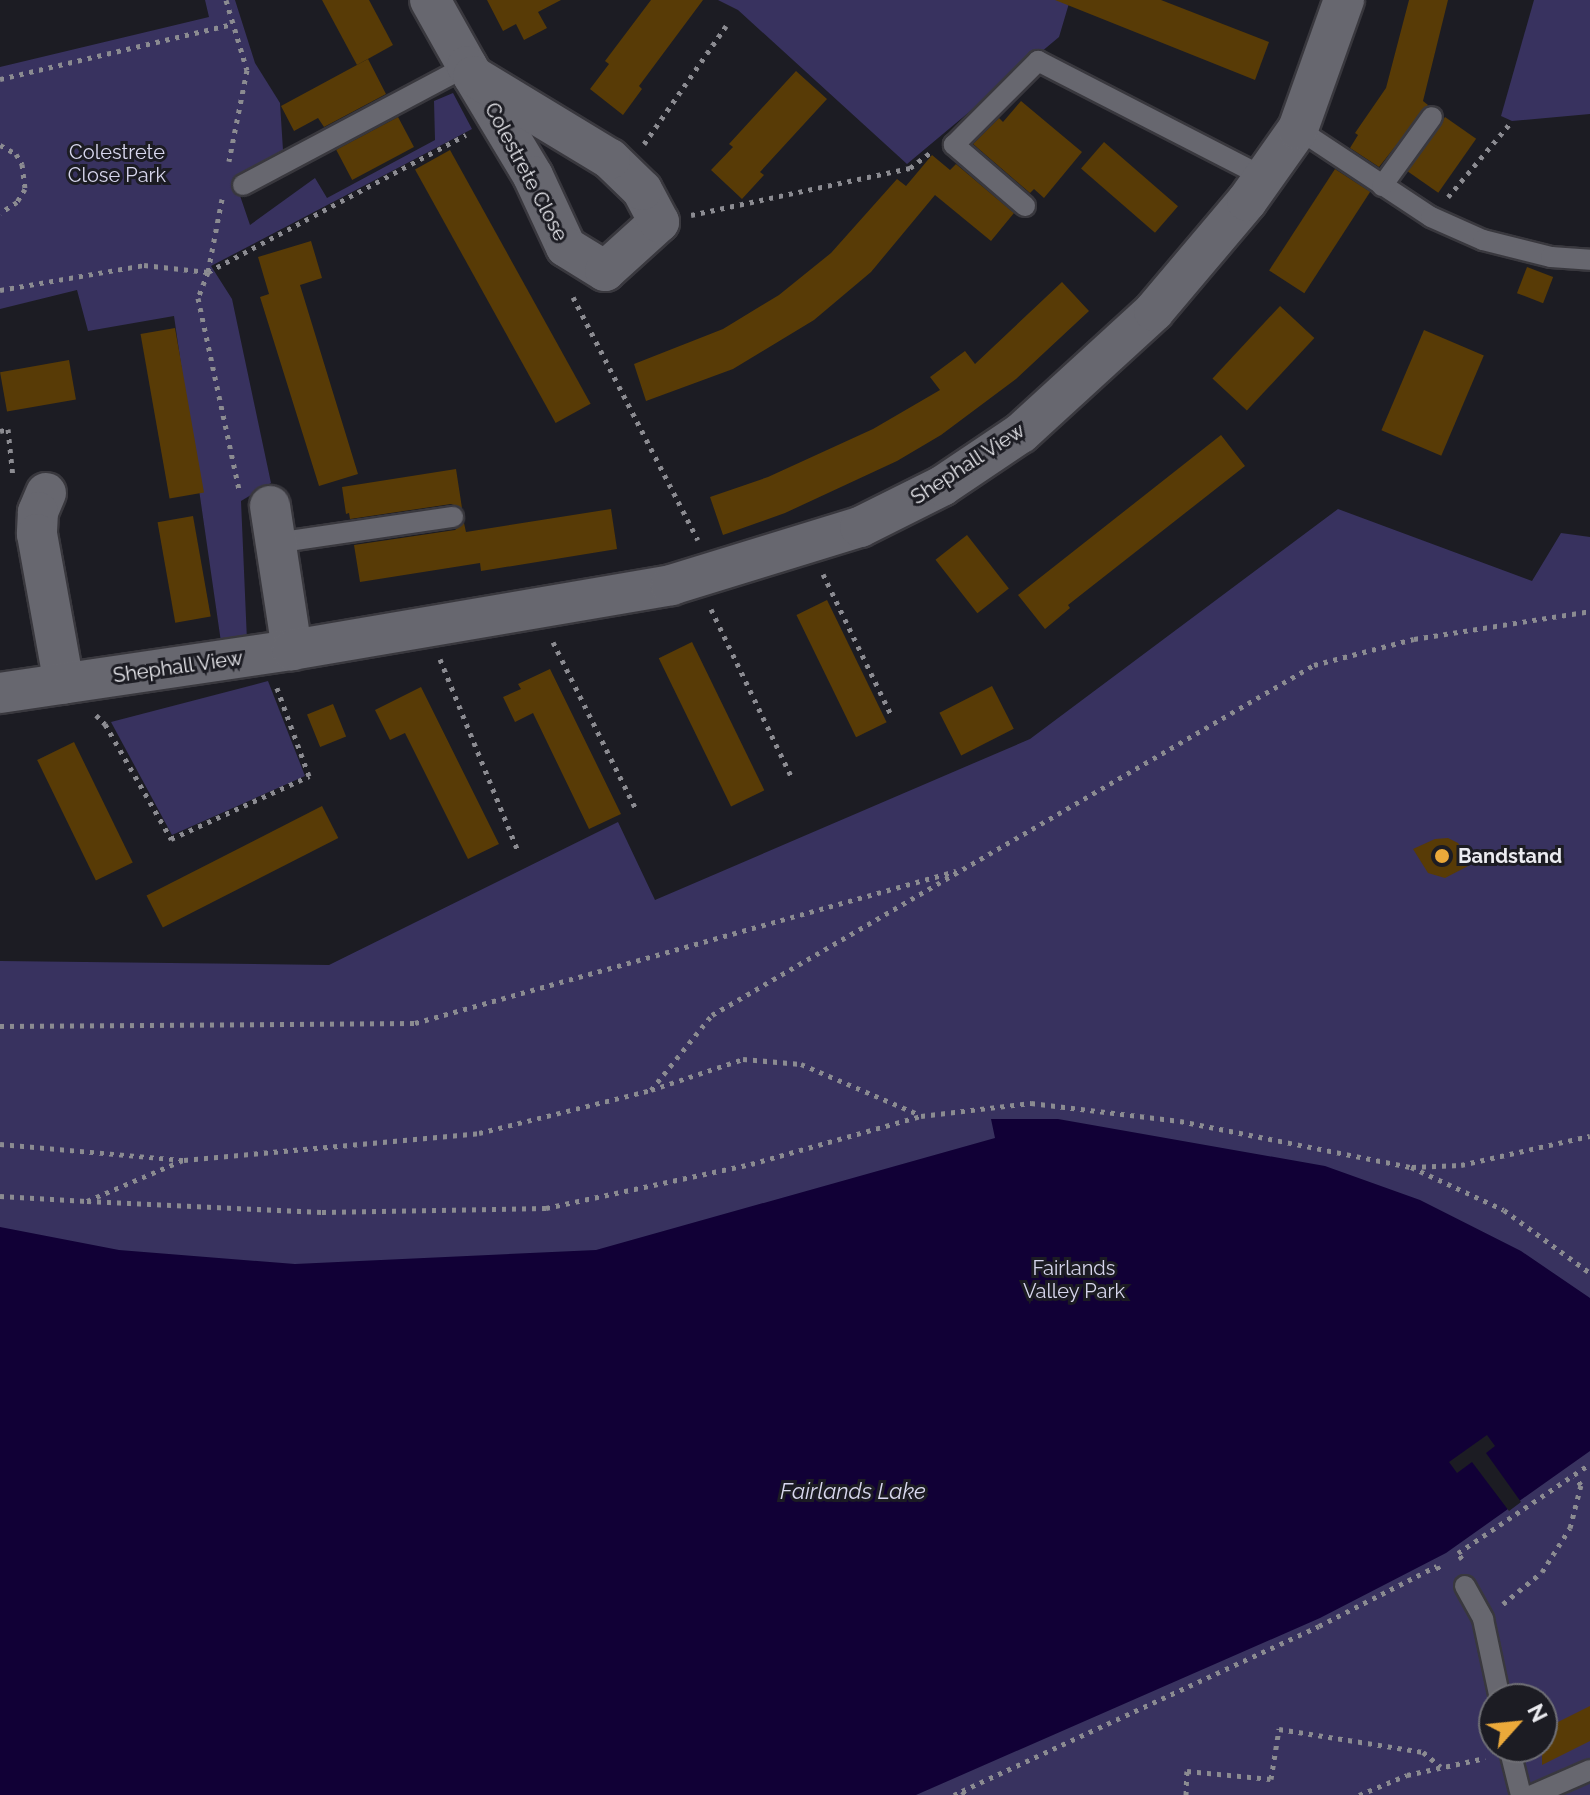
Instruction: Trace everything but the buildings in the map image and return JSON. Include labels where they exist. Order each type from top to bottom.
[{"type":"street","name":"Colestrete Close","points":[[430,0],[470,71],[533,176],[566,247],[605,271],[659,222],[642,190],[610,159],[470,71]]},
{"type":"street","name":"Shephall View","points":[[0,693],[278,652],[706,576],[860,527],[942,486],[1021,433],[1154,311],[1264,177],[1298,129],[1344,0]]},
{"type":"street","points":[[46,493],[38,512],[37,534],[64,684]]},
{"type":"street","points":[[273,525],[278,652]]},
{"type":"lane","points":[[1025,206],[954,145],[1038,61],[1264,177]]},
{"type":"lane","points":[[243,185],[470,71]]},
{"type":"lane","points":[[1382,186],[1432,117]]},
{"type":"lane","points":[[1298,129],[1431,217],[1483,240],[1551,257],[1590,260]]},
{"type":"lane","points":[[273,525],[453,517]]},
{"type":"lane","points":[[1469,1593],[1483,1619],[1497,1683]]},
{"type":"lane","points":[[1512,1763],[1521,1795]]},
{"type":"lane","points":[[1533,1795],[1590,1770]]},
{"type":"path","points":[[226,0],[247,70],[229,163]]},
{"type":"path","points":[[0,79],[233,24]]},
{"type":"path","points":[[624,173],[726,26]]},
{"type":"path","points":[[1431,217],[1512,121]]},
{"type":"path","points":[[0,290],[144,265],[208,272],[471,132]]},
{"type":"path","points":[[0,145],[16,154],[22,164],[25,189],[17,202],[0,213]]},
{"type":"path","points":[[659,222],[910,168],[934,149],[954,145]]},
{"type":"path","points":[[223,194],[208,272],[198,298],[241,501],[273,525]]},
{"type":"path","points":[[571,293],[706,576],[792,778]]},
{"type":"path","points":[[12,461],[46,493]]},
{"type":"path","points":[[809,543],[892,717]]},
{"type":"path","points":[[536,608],[636,809]]},
{"type":"path","points":[[651,1090],[712,1015],[1314,665],[1414,639],[1590,611]]},
{"type":"path","points":[[427,627],[518,851]]},
{"type":"path","points":[[64,684],[105,724],[171,839],[309,776],[278,652]]},
{"type":"path","points":[[0,1026],[415,1023],[965,868]]},
{"type":"path","points":[[0,1144],[184,1160],[479,1133],[651,1090],[743,1059],[801,1064],[921,1116]]},
{"type":"path","points":[[0,1196],[322,1212],[546,1208],[751,1164],[921,1116],[1031,1103],[1180,1121],[1411,1167],[1504,1210],[1590,1273]]},
{"type":"path","points":[[1411,1167],[1461,1165],[1590,1136]]},
{"type":"path","points":[[87,1201],[184,1160]]},
{"type":"path","points":[[954,1795],[1330,1621],[1437,1566],[1463,1605],[1469,1593],[1484,1592],[1458,1553],[1590,1464]]},
{"type":"path","points":[[1483,1619],[1542,1572],[1570,1528],[1581,1485],[1575,1477]]},
{"type":"path","points":[[1186,1795],[1187,1771],[1271,1779],[1279,1729],[1423,1752],[1441,1767]]},
{"type":"path","points":[[1359,1795],[1407,1775],[1478,1758]]},
{"type":"green space","name":"Colestrete Close Park","points":[[205,0],[235,0],[255,63],[280,103],[283,150],[234,178],[250,225],[315,178],[327,198],[435,140],[434,101],[453,93],[472,129],[211,266],[232,299],[271,483],[241,501],[247,641],[222,649],[174,316],[88,331],[77,290],[0,309],[0,67],[209,17]]},
{"type":"green space","points":[[718,0],[1070,0],[1059,37],[907,164],[738,10]]},
{"type":"green space","points":[[1534,0],[1590,0],[1590,114],[1512,121],[1501,116]]},
{"type":"green space","name":"Fairlands Valley Park","points":[[1338,509],[1532,581],[1561,533],[1590,537],[1590,1795],[0,1795],[0,961],[329,965],[618,822],[655,900],[1030,739]]},
{"type":"green space","points":[[268,681],[305,776],[172,835],[111,722]]},
{"type":"water","name":"Fairlands Lake","points":[[991,1119],[1058,1119],[1325,1166],[1420,1200],[1521,1251],[1590,1298],[1590,1451],[1446,1553],[1320,1618],[916,1795],[0,1795],[0,1227],[119,1250],[295,1264],[596,1250],[995,1138]]},
{"type":"pier","points":[[1487,1435],[1495,1446],[1486,1453],[1521,1502],[1509,1511],[1472,1462],[1457,1473],[1449,1462]]},
{"type":"place","name":"Bandstand","points":[[1442,856]]}]
